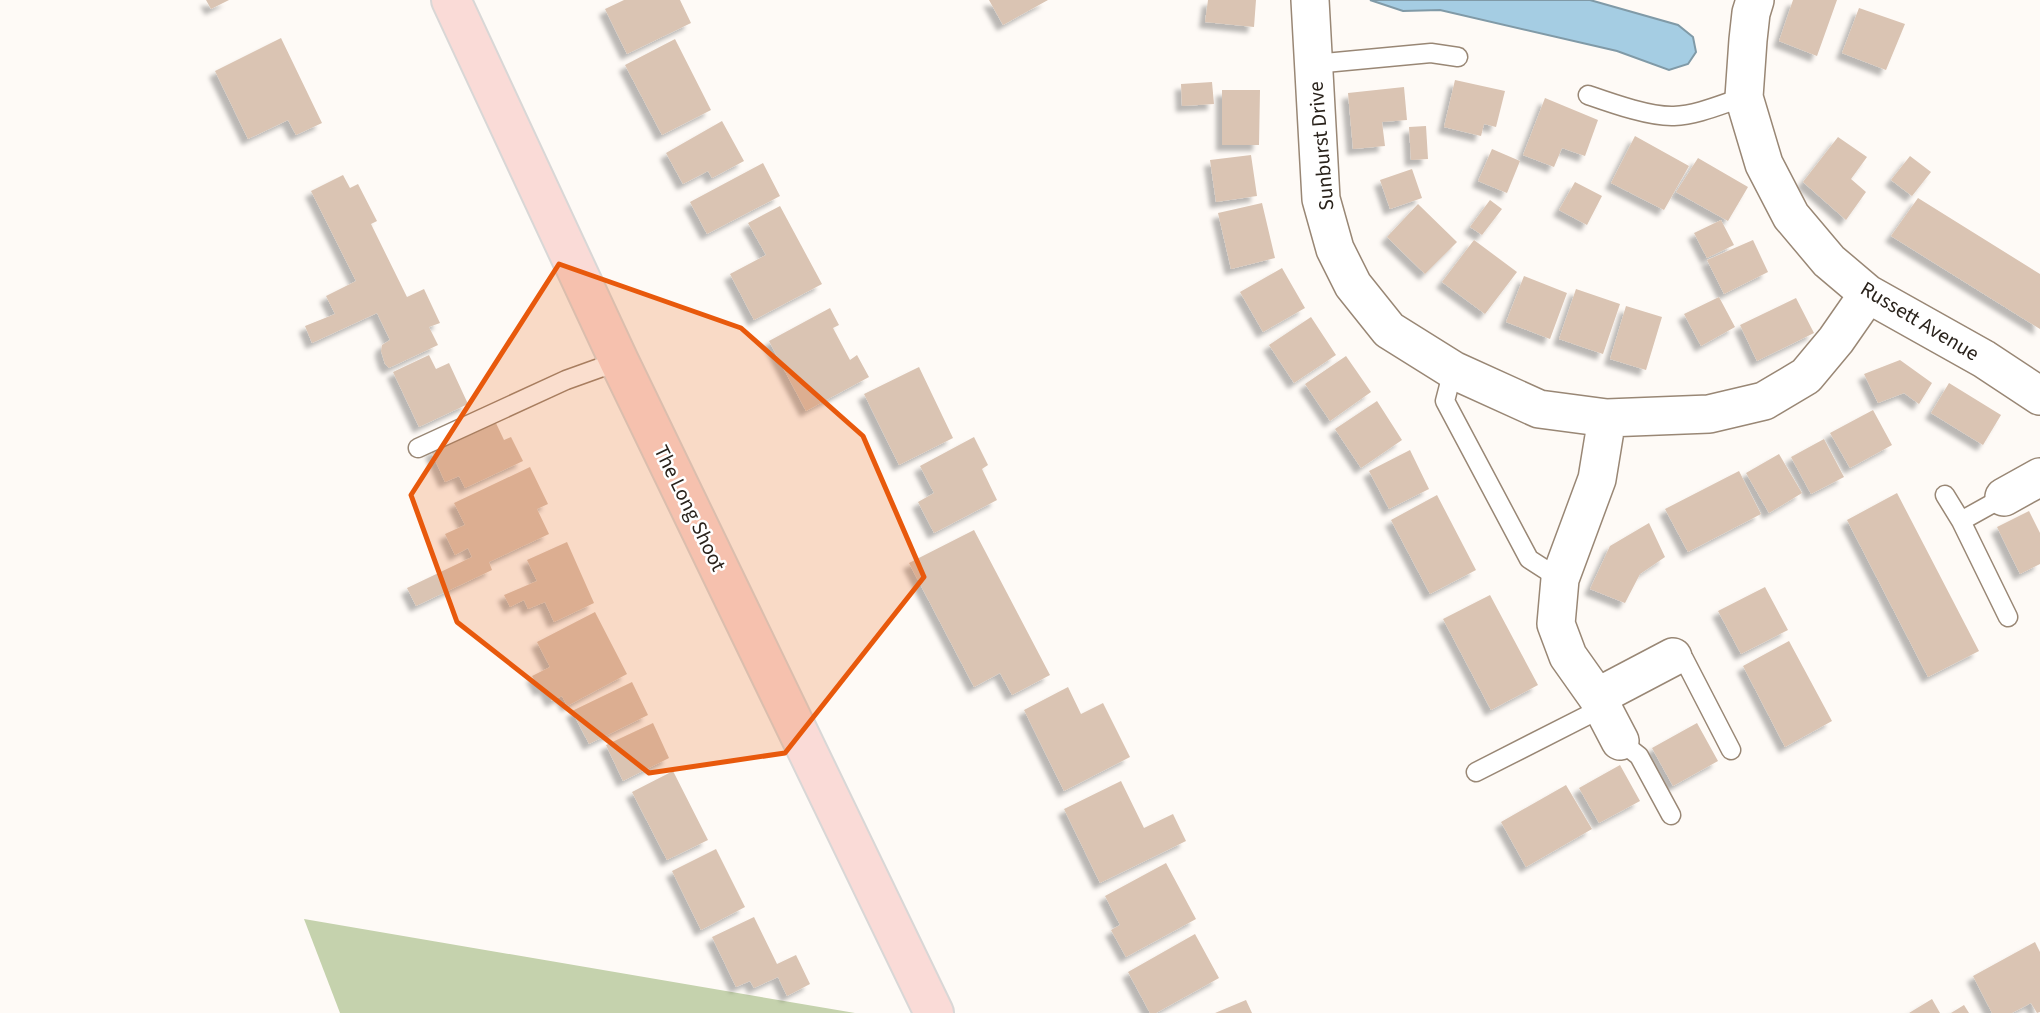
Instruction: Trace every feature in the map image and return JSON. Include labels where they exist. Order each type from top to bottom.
[{"type":"main road","name":"The Long Shoot","points":[[451,0],[619,361],[934,1013]]},
{"type":"street","name":"Sunburst Drive","points":[[1310,0],[1321,199],[1335,249],[1353,285],[1390,330],[1453,370],[1539,409],[1607,418],[1709,414],[1764,401],[1805,376],[1836,340],[1868,294]]},
{"type":"street","name":"Russett Avenue","points":[[1755,0],[1751,13],[1744,97],[1764,164],[1791,216],[1829,261],[1868,294],[1984,359],[2040,396]]},
{"type":"street","points":[[1607,418],[1597,479],[1560,579],[1556,624],[1568,656],[1600,703],[1620,741]]},
{"type":"street","points":[[2004,498],[2040,477]]},
{"type":"street","points":[[1600,703],[1673,657]]},
{"type":"lane","points":[[1314,64],[1431,54],[1458,57]]},
{"type":"lane","points":[[1588,95],[1650,114],[1674,116],[1700,112],[1744,97]]},
{"type":"lane","points":[[418,448],[566,380],[619,361]]},
{"type":"lane","points":[[1453,370],[1445,401],[1528,559],[1560,579]]},
{"type":"lane","points":[[1945,495],[1961,521],[2008,617]]},
{"type":"lane","points":[[1961,521],[2004,498]]},
{"type":"lane","points":[[1673,657],[1684,659],[1731,750]]},
{"type":"lane","points":[[1476,772],[1600,703]]},
{"type":"lane","points":[[1620,741],[1639,756],[1671,815]]},
{"type":"highlighted area","points":[[559,264],[741,328],[863,436],[924,577],[785,753],[649,773],[457,622],[411,495]]},
{"type":"green space","points":[[304,919],[855,1013],[340,1013]]},
{"type":"water","points":[[1370,0],[1590,0],[1678,25],[1693,37],[1696,52],[1688,64],[1669,70],[1617,51],[1440,10],[1403,11]]},
{"type":"building","points":[[206,0],[229,0],[211,9]]},
{"type":"building","points":[[624,0],[680,0],[691,23],[627,54],[605,9]]},
{"type":"building","points":[[989,0],[1048,0],[1003,25]]},
{"type":"building","points":[[1208,0],[1256,0],[1254,27],[1205,22]]},
{"type":"building","points":[[1793,0],[1837,0],[1817,56],[1779,41]]},
{"type":"building","points":[[1859,8],[1905,24],[1886,70],[1842,53]]},
{"type":"building","points":[[281,38],[322,123],[296,135],[288,120],[248,139],[215,71]]},
{"type":"building","points":[[675,39],[711,110],[662,135],[625,65]]},
{"type":"building","points":[[1455,80],[1505,91],[1496,127],[1484,124],[1481,136],[1444,127]]},
{"type":"building","points":[[1212,82],[1214,104],[1182,106],[1181,84]]},
{"type":"building","points":[[1404,87],[1407,120],[1382,122],[1385,146],[1353,149],[1348,93]]},
{"type":"building","points":[[1222,90],[1260,90],[1259,145],[1222,145]]},
{"type":"building","points":[[1545,98],[1598,120],[1585,156],[1562,148],[1554,167],[1523,155]]},
{"type":"building","points":[[722,121],[744,161],[712,178],[708,171],[683,184],[666,153]]},
{"type":"building","points":[[1426,126],[1428,159],[1411,160],[1409,127]]},
{"type":"building","points":[[1635,136],[1689,166],[1664,210],[1611,183]]},
{"type":"building","points":[[1838,137],[1867,157],[1851,179],[1866,192],[1846,220],[1803,182]]},
{"type":"building","points":[[1492,149],[1520,161],[1507,193],[1478,181]]},
{"type":"building","points":[[1251,155],[1257,196],[1216,202],[1210,160]]},
{"type":"building","points":[[1910,156],[1931,172],[1912,196],[1891,180]]},
{"type":"building","points":[[1698,158],[1748,187],[1728,221],[1676,192]]},
{"type":"building","points":[[763,163],[780,196],[707,234],[690,202]]},
{"type":"building","points":[[1412,169],[1422,198],[1390,209],[1380,180]]},
{"type":"building","points":[[343,175],[350,188],[358,184],[377,221],[371,224],[407,297],[424,289],[440,323],[429,327],[438,345],[389,368],[381,351],[382,345],[390,340],[377,313],[312,343],[305,326],[335,314],[326,296],[356,281],[311,191]]},
{"type":"building","points":[[1575,182],[1602,196],[1587,225],[1559,210]]},
{"type":"building","points":[[1918,198],[2040,274],[2040,329],[1891,236]]},
{"type":"building","points":[[1490,200],[1502,209],[1482,235],[1470,227]]},
{"type":"building","points":[[1262,203],[1275,258],[1231,269],[1218,213]]},
{"type":"building","points":[[1418,204],[1457,242],[1425,274],[1387,237]]},
{"type":"building","points":[[780,206],[822,284],[754,320],[730,274],[766,255],[748,223]]},
{"type":"building","points":[[1721,220],[1734,245],[1707,258],[1694,233]]},
{"type":"building","points":[[1474,240],[1517,272],[1485,314],[1442,282]]},
{"type":"building","points":[[1753,240],[1768,272],[1724,294],[1707,260]]},
{"type":"building","points":[[1282,268],[1305,308],[1263,332],[1240,292]]},
{"type":"building","points":[[1524,276],[1567,293],[1550,339],[1506,322]]},
{"type":"building","points":[[1576,289],[1620,304],[1603,354],[1559,339]]},
{"type":"building","points":[[1719,297],[1735,327],[1701,346],[1684,314]]},
{"type":"building","points":[[1796,298],[1814,333],[1757,361],[1740,325]]},
{"type":"building","points":[[1626,306],[1662,317],[1646,370],[1610,359]]},
{"type":"building","points":[[830,308],[839,325],[833,328],[850,360],[857,355],[869,377],[806,411],[769,341]]},
{"type":"building","points":[[1311,317],[1336,355],[1294,383],[1269,345]]},
{"type":"building","points":[[429,355],[436,369],[449,363],[468,404],[419,427],[393,372]]},
{"type":"building","points":[[1346,356],[1371,392],[1330,421],[1305,384]]},
{"type":"building","points":[[1900,360],[1932,383],[1919,404],[1904,393],[1878,403],[1864,374]]},
{"type":"building","points":[[919,367],[953,438],[899,465],[864,394]]},
{"type":"building","points":[[1949,383],[2001,415],[1983,445],[1931,413]]},
{"type":"building","points":[[1377,401],[1402,440],[1361,468],[1335,429]]},
{"type":"building","points":[[1873,410],[1892,445],[1850,468],[1830,433]]},
{"type":"building","points":[[495,421],[504,440],[511,437],[523,461],[465,488],[459,476],[445,482],[431,451]]},
{"type":"building","points":[[974,437],[988,465],[982,469],[997,500],[934,533],[918,502],[934,493],[920,466]]},
{"type":"building","points":[[1824,439],[1844,477],[1811,494],[1791,457]]},
{"type":"building","points":[[1410,450],[1429,489],[1389,509],[1369,471]]},
{"type":"building","points":[[1779,454],[1802,493],[1769,513],[1746,473]]},
{"type":"building","points":[[530,467],[548,504],[537,509],[549,534],[489,562],[492,570],[416,606],[407,588],[472,557],[468,548],[455,555],[445,534],[465,525],[454,503]]},
{"type":"building","points":[[1739,471],[1761,514],[1688,552],[1665,509]]},
{"type":"building","points":[[1897,493],[1979,651],[1928,677],[1847,520]]},
{"type":"building","points":[[1437,495],[1476,570],[1430,594],[1391,520]]},
{"type":"building","points":[[2029,511],[2040,533],[2040,564],[2020,574],[1997,527]]},
{"type":"building","points":[[1649,523],[1665,557],[1640,574],[1625,603],[1590,589],[1610,546]]},
{"type":"building","points":[[974,530],[1050,675],[1012,695],[1000,673],[974,687],[909,563]]},
{"type":"building","points":[[567,542],[594,603],[554,622],[545,602],[528,609],[524,600],[510,607],[504,595],[537,581],[527,560]]},
{"type":"building","points":[[1765,587],[1788,630],[1741,654],[1718,611]]},
{"type":"building","points":[[1490,595],[1538,685],[1491,710],[1443,619]]},
{"type":"building","points":[[595,612],[627,674],[567,706],[562,696],[552,701],[545,688],[540,690],[532,676],[550,667],[537,642]]},
{"type":"building","points":[[1789,641],[1832,721],[1785,747],[1743,666]]},
{"type":"building","points":[[632,682],[648,715],[589,744],[572,711]]},
{"type":"building","points":[[1068,687],[1081,714],[1103,703],[1130,757],[1064,791],[1024,710]]},
{"type":"building","points":[[653,723],[669,758],[623,781],[606,745]]},
{"type":"building","points":[[1697,723],[1718,761],[1673,786],[1652,748]]},
{"type":"building","points":[[1620,765],[1640,801],[1599,823],[1579,788]]},
{"type":"building","points":[[673,771],[708,840],[667,860],[632,792]]},
{"type":"building","points":[[1121,781],[1144,828],[1173,814],[1186,841],[1100,883],[1064,809]]},
{"type":"building","points":[[1566,785],[1592,829],[1526,867],[1501,822]]},
{"type":"building","points":[[716,849],[745,907],[701,930],[672,871]]},
{"type":"building","points":[[1166,863],[1196,919],[1126,957],[1111,930],[1120,925],[1105,896]]},
{"type":"building","points":[[754,917],[777,964],[796,955],[810,984],[787,996],[778,977],[754,988],[750,981],[736,987],[712,937]]},
{"type":"building","points":[[1195,934],[1219,978],[1156,1013],[1150,1013],[1128,972]]},
{"type":"building","points":[[2035,942],[2040,952],[2040,1012],[2037,1013],[2031,1003],[2012,1013],[1992,1013],[1973,976]]},
{"type":"building","points":[[1932,999],[1940,1013],[1909,1013]]},
{"type":"building","points":[[1246,1000],[1252,1013],[1215,1013]]},
{"type":"building","points":[[1964,1005],[1969,1013],[1951,1013]]}]
